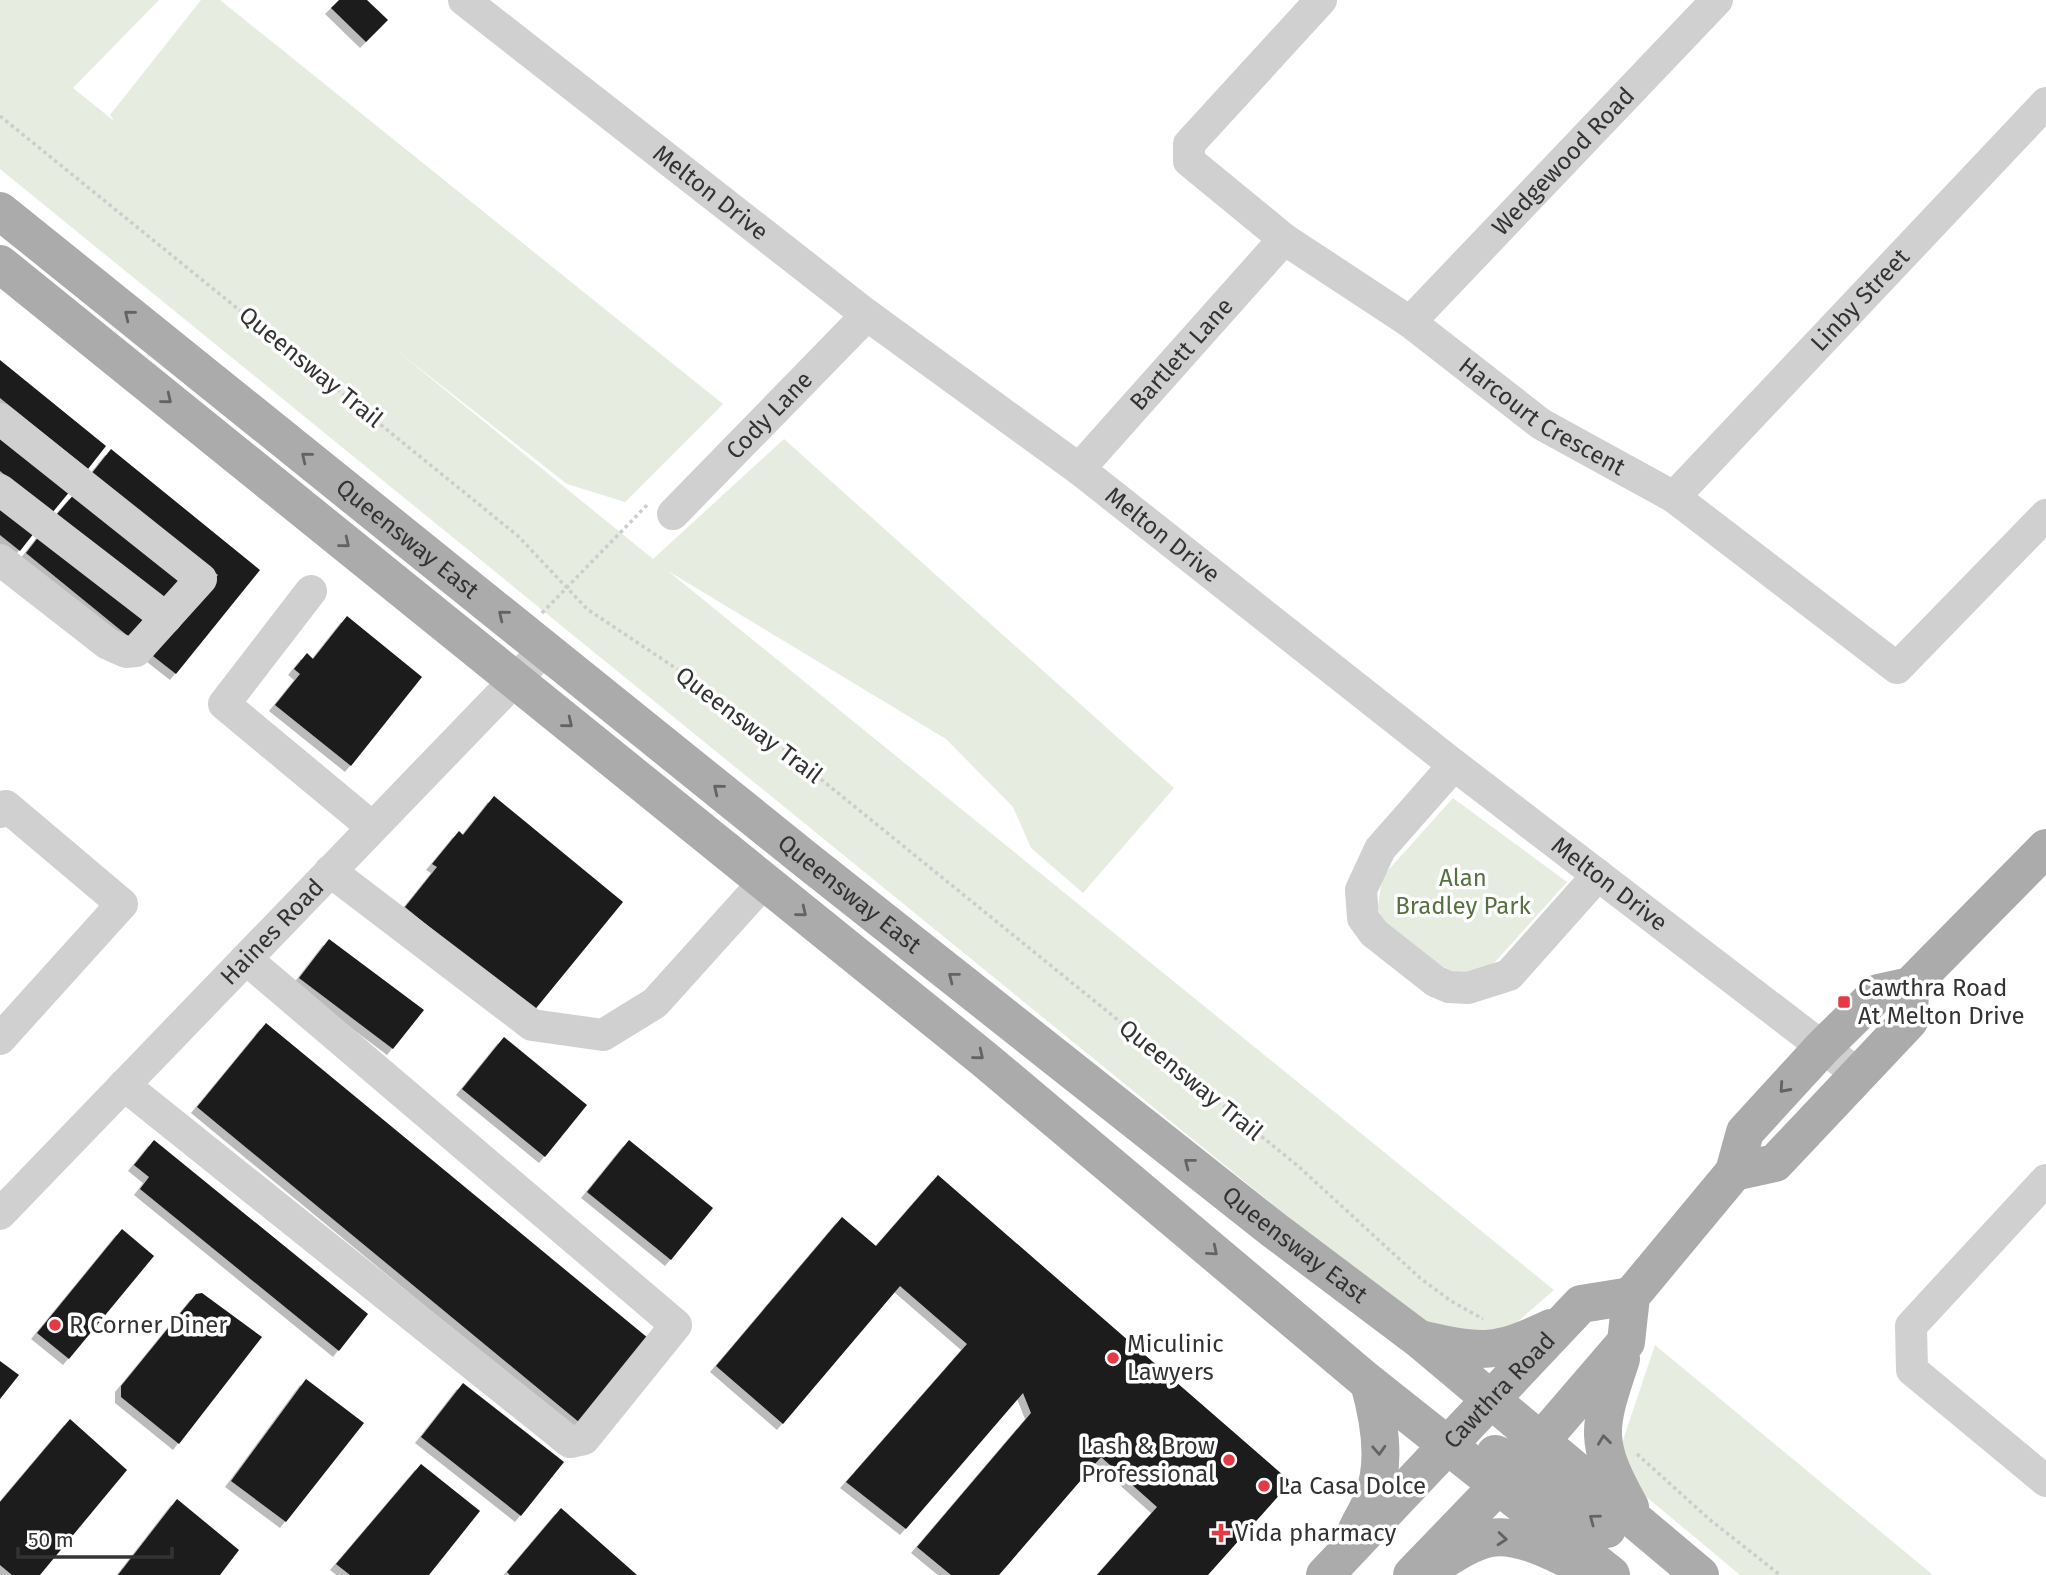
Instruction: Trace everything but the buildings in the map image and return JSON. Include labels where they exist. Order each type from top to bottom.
[{"type":"main road","name":"Queensway East","points":[[0,211],[539,636],[816,868],[1252,1213],[1419,1339],[1492,1400],[1520,1464],[1611,1575]]},
{"type":"main road","name":"Queensway East","points":[[0,264],[984,1059],[1369,1382],[1458,1453],[1520,1464],[1639,1524],[1700,1575]]},
{"type":"main road","points":[[1639,1524],[1608,1468],[1602,1432],[1603,1415],[1626,1342],[1631,1296],[1734,1172],[1745,1132],[1822,1048],[1878,993],[1910,986],[2046,848]]},
{"type":"main road","points":[[1734,1172],[1775,1163],[1859,1076],[1909,1021],[1910,986]]},
{"type":"main road","name":"Cawthra Road","points":[[1336,1563],[1458,1453],[1492,1400],[1581,1304],[1631,1296]]},
{"type":"main road","points":[[1419,1339],[1475,1352],[1502,1348],[1565,1321]]},
{"type":"main road","points":[[1412,1575],[1520,1464],[1626,1342]]},
{"type":"main road","points":[[1336,1563],[1374,1496],[1380,1468],[1375,1404],[1369,1382]]},
{"type":"main road","points":[[1520,1464],[1668,1575]]},
{"type":"main road","points":[[1419,1575],[1468,1546],[1490,1538],[1510,1539],[1544,1548],[1602,1575]]},
{"type":"street","name":"Melton Drive","points":[[464,0],[867,315],[1079,469],[1454,765],[1859,1076]]},
{"type":"street","name":"Harcourt Crescent","points":[[1321,0],[1189,144],[1189,161],[1284,239],[1410,322],[1541,424],[1674,497],[1897,668],[2046,515]]},
{"type":"street","name":"Wedgewood Road","points":[[1410,322],[1717,0]]},
{"type":"street","name":"Linby Street","points":[[1674,497],[2046,103]]},
{"type":"street","name":"Bartlett Lane","points":[[1079,469],[1284,239]]},
{"type":"street","name":"Cody Lane","points":[[673,514],[867,315]]},
{"type":"street","points":[[0,419],[201,579],[136,651],[126,652],[108,644],[0,560]]},
{"type":"street","points":[[0,490],[166,618]]},
{"type":"street","points":[[311,591],[224,704],[372,827]]},
{"type":"street","name":"Haines Road","points":[[0,1214],[514,680],[539,636]]},
{"type":"street","points":[[1454,765],[1380,849],[1361,890],[1363,918],[1374,933],[1434,981],[1449,987],[1468,988],[1509,975],[1598,875]]},
{"type":"street","points":[[0,812],[6,806],[122,904],[0,1039]]},
{"type":"street","points":[[330,872],[532,1025],[603,1035],[655,1003],[764,882]]},
{"type":"street","points":[[124,1085],[570,1442],[584,1439],[676,1325],[246,959]]},
{"type":"street","points":[[2046,1180],[1911,1326],[1912,1370],[2046,1481]]},
{"type":"path","name":"Queensway Trail","points":[[0,116],[518,536],[566,588],[606,623],[722,699],[1298,1166],[1420,1278],[1451,1301],[1481,1317],[1487,1326]]},
{"type":"path","points":[[539,636],[566,588],[655,497],[673,514]]},
{"type":"path","points":[[1629,1451],[1647,1462],[1689,1502],[1780,1575]]},
{"type":"green space","points":[[0,0],[159,0],[73,88],[114,121],[110,115],[201,0],[220,0],[723,404],[625,502],[567,484],[396,350],[653,559],[784,439],[1174,788],[1083,893],[1031,848],[1013,807],[946,739],[668,571],[1554,1290],[1469,1364],[0,169]]},
{"type":"green space","name":"Alan Bradley Park","points":[[1453,798],[1567,882],[1494,963],[1473,973],[1455,972],[1429,960],[1383,922],[1378,908],[1383,876]]},
{"type":"green space","points":[[1655,1345],[1933,1575],[1740,1575],[1644,1495],[1618,1455]]},
{"type":"place","name":"Cawthra Road At Melton Drive","points":[[1844,1002]]},
{"type":"place","name":"R Corner Diner","points":[[55,1325]]},
{"type":"place","name":"Miculinic Lawyers","points":[[1113,1358]]},
{"type":"place","name":"Lash & Brow Professional","points":[[1229,1460]]},
{"type":"place","name":"La Casa Dolce","points":[[1264,1486]]},
{"type":"place","name":"Vida pharmacy","points":[[1221,1533]]}]
